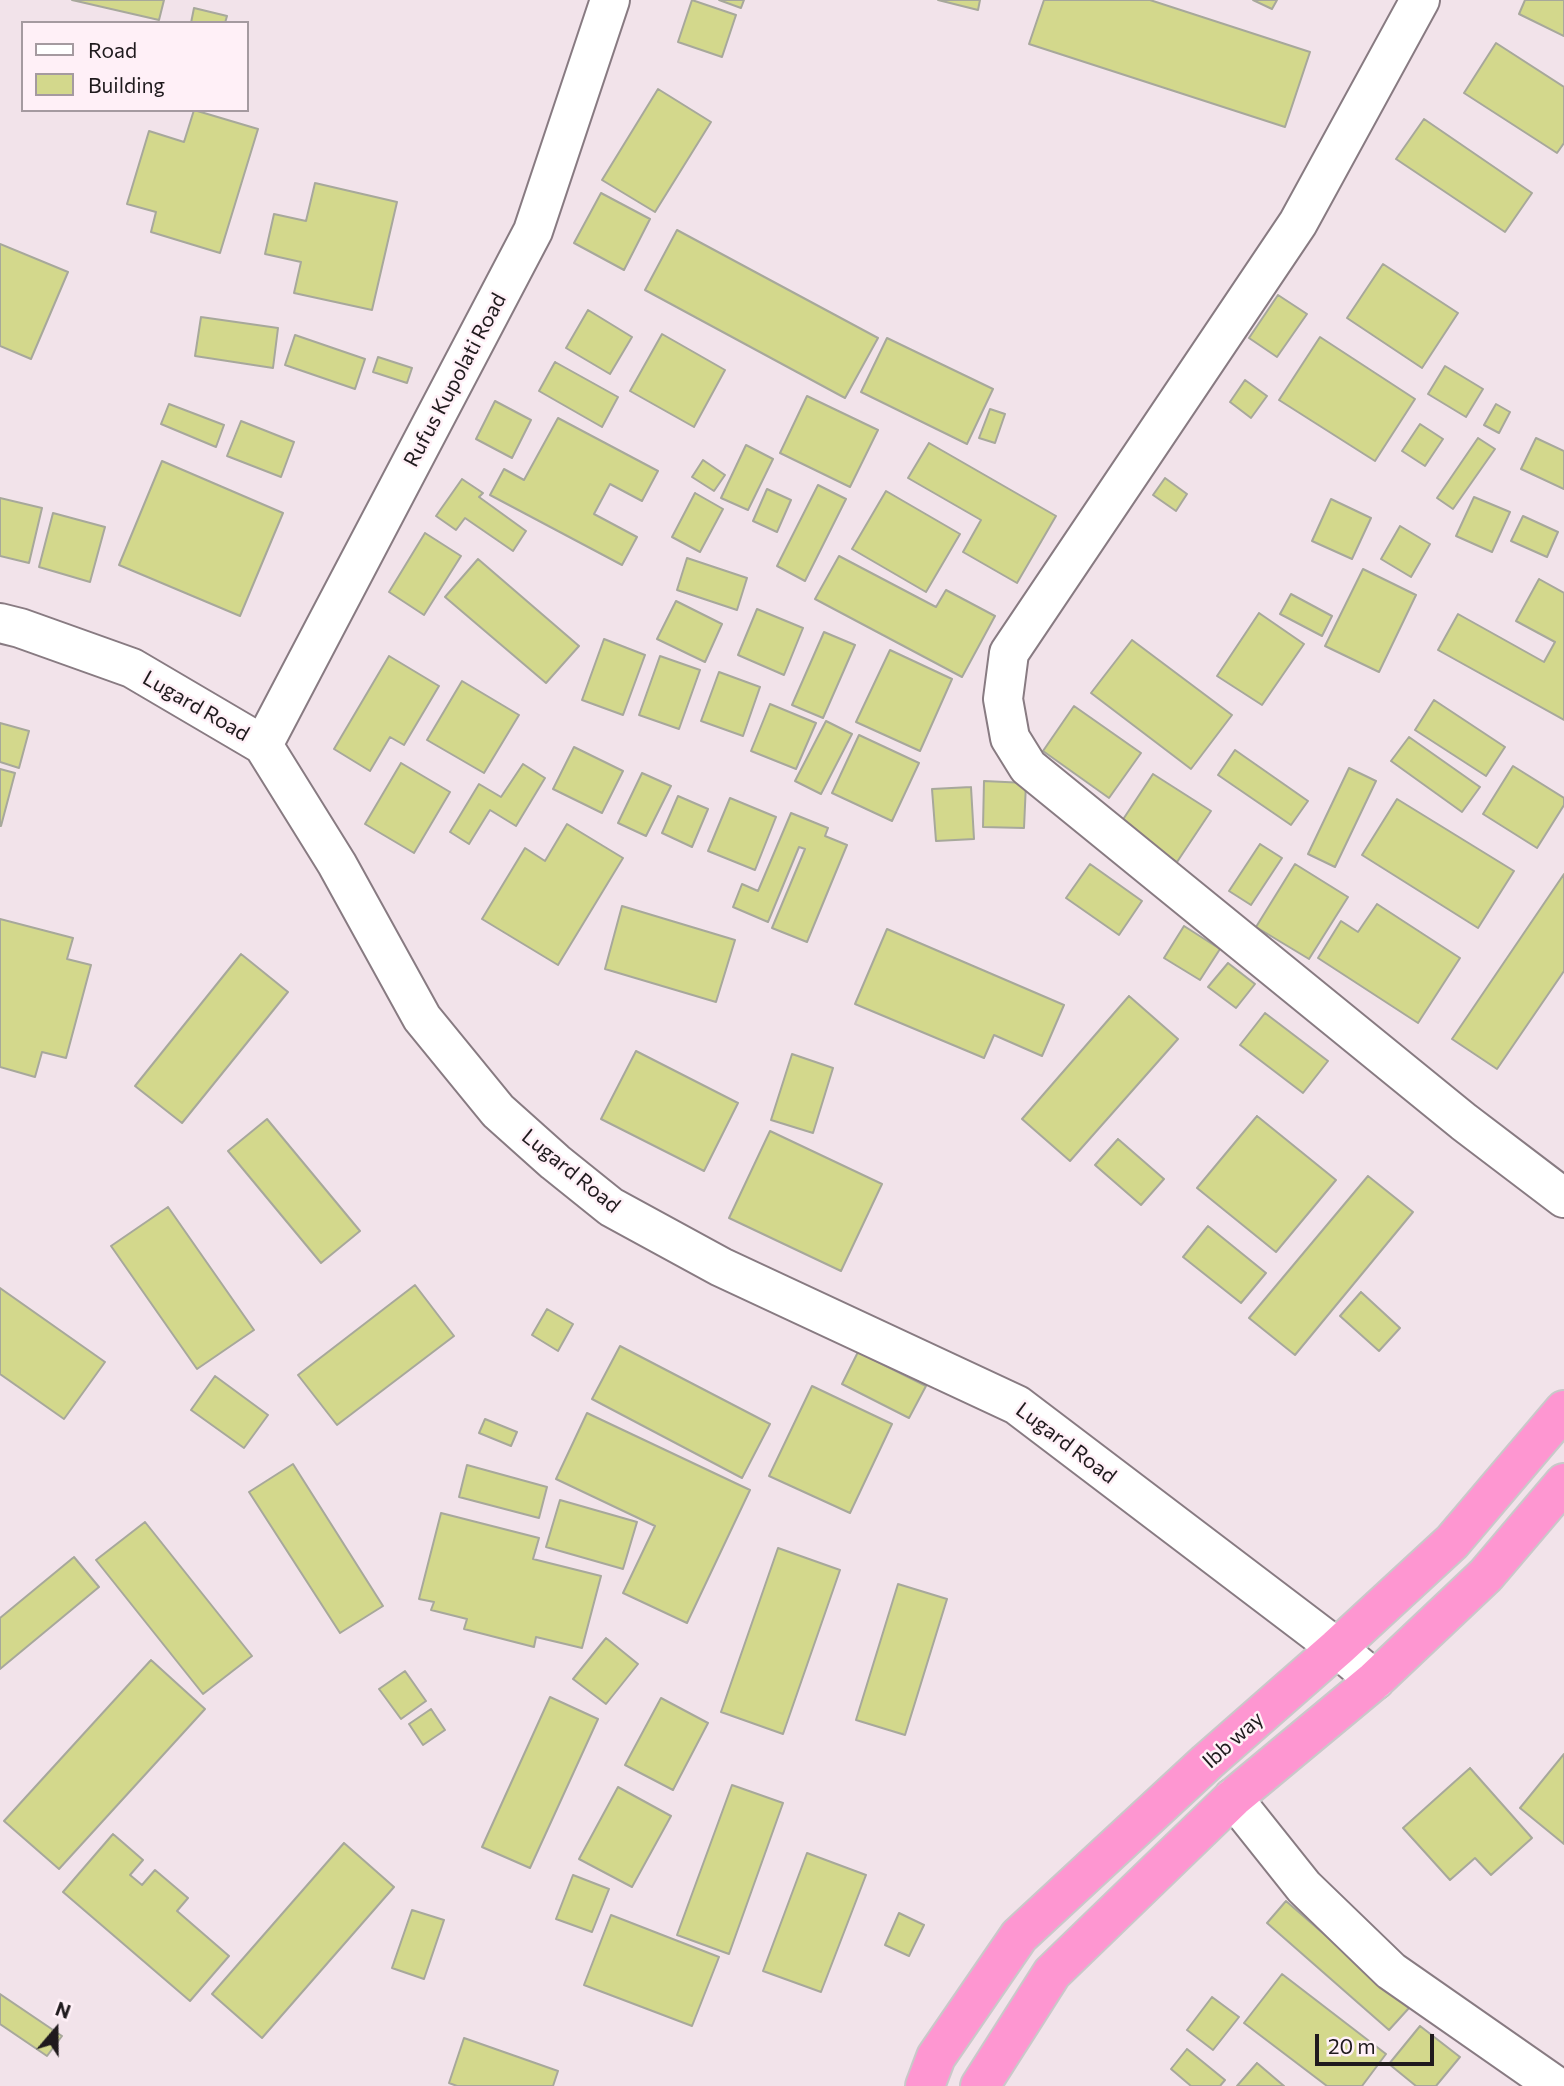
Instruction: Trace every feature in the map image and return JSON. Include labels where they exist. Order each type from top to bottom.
[{"type":"highway","name":"Ibb way","points":[[925,2086],[936,2057],[1019,1936],[1207,1762],[1452,1542],[1564,1410]]},
{"type":"highway","points":[[980,2086],[1052,1973],[1233,1798],[1376,1680],[1486,1575],[1558,1501]]},
{"type":"street","name":"Rufus Kupolati Road","points":[[263,745],[533,231],[610,0]]},
{"type":"street","points":[[1420,0],[1298,223],[1009,653],[1003,699],[1010,738],[1028,767],[1453,1114],[1564,1198]]},
{"type":"street","name":"Lugard Road","points":[[0,622],[132,668],[263,745],[337,864],[422,1018],[498,1111],[611,1207],[721,1267],[1017,1405],[1376,1680]]},
{"type":"street","points":[[1233,1798],[1304,1887],[1391,1971],[1556,2086]]},
{"type":"building","points":[[72,0],[164,0],[159,20]]},
{"type":"building","points":[[692,0],[736,15],[722,57],[678,42]]},
{"type":"building","points":[[719,0],[744,0],[741,8]]},
{"type":"building","points":[[938,0],[980,0],[978,10]]},
{"type":"building","points":[[1044,0],[1150,0],[1310,52],[1285,127],[1029,44]]},
{"type":"building","points":[[1253,0],[1277,0],[1272,9]]},
{"type":"building","points":[[1525,0],[1564,0],[1564,36],[1519,14]]},
{"type":"building","points":[[194,8],[227,16],[226,21],[191,21]]},
{"type":"building","points":[[1496,43],[1564,87],[1564,143],[1557,153],[1464,93]]},
{"type":"building","points":[[658,89],[711,122],[655,212],[602,180]]},
{"type":"building","points":[[193,112],[258,129],[220,253],[151,232],[156,212],[127,204],[149,131],[184,142]]},
{"type":"building","points":[[1424,119],[1532,193],[1505,232],[1396,159]]},
{"type":"building","points":[[315,183],[397,202],[372,310],[294,293],[301,262],[265,254],[274,214],[306,221]]},
{"type":"building","points":[[601,193],[650,219],[624,270],[574,243]]},
{"type":"building","points":[[677,230],[878,338],[845,398],[645,290]]},
{"type":"building","points":[[0,244],[68,272],[31,359],[0,346]]},
{"type":"building","points":[[1383,264],[1458,313],[1422,368],[1347,318]]},
{"type":"building","points":[[1278,295],[1307,314],[1277,357],[1249,338]]},
{"type":"building","points":[[588,310],[632,337],[610,374],[566,348]]},
{"type":"building","points":[[201,317],[278,328],[273,368],[195,356]]},
{"type":"building","points":[[662,334],[725,370],[694,427],[630,391]]},
{"type":"building","points":[[295,335],[365,359],[355,389],[285,365]]},
{"type":"building","points":[[1320,337],[1415,399],[1375,461],[1279,400]]},
{"type":"building","points":[[887,338],[993,389],[967,444],[861,392]]},
{"type":"building","points":[[378,357],[412,368],[407,383],[373,372]]},
{"type":"building","points":[[555,362],[618,397],[602,427],[539,391]]},
{"type":"building","points":[[1445,366],[1483,389],[1466,417],[1428,394]]},
{"type":"building","points":[[1245,380],[1267,396],[1251,418],[1230,402]]},
{"type":"building","points":[[807,396],[878,430],[850,487],[780,453]]},
{"type":"building","points":[[495,401],[531,420],[512,458],[476,439]]},
{"type":"building","points":[[169,404],[224,425],[216,447],[161,424]]},
{"type":"building","points":[[1496,404],[1510,412],[1499,433],[1484,425]]},
{"type":"building","points":[[990,409],[1005,414],[995,443],[979,438]]},
{"type":"building","points":[[558,418],[658,471],[642,501],[610,484],[594,514],[637,537],[622,565],[490,495],[504,469],[524,480]]},
{"type":"building","points":[[241,421],[294,442],[281,477],[227,456]]},
{"type":"building","points":[[1420,424],[1443,439],[1425,466],[1402,451]]},
{"type":"building","points":[[1478,438],[1495,449],[1453,509],[1437,498]]},
{"type":"building","points":[[1536,438],[1564,451],[1564,489],[1521,469]]},
{"type":"building","points":[[929,443],[1056,516],[1017,583],[963,552],[981,520],[908,478]]},
{"type":"building","points":[[746,445],[773,459],[748,510],[721,498]]},
{"type":"building","points":[[703,460],[725,475],[714,491],[692,477]]},
{"type":"building","points":[[162,461],[283,513],[240,616],[119,565]]},
{"type":"building","points":[[1165,478],[1187,494],[1176,511],[1153,495]]},
{"type":"building","points":[[462,479],[483,493],[479,497],[526,531],[513,551],[465,518],[456,530],[436,516]]},
{"type":"building","points":[[818,485],[846,499],[805,581],[777,566]]},
{"type":"building","points":[[767,489],[791,500],[777,532],[753,521]]},
{"type":"building","points":[[886,491],[960,534],[926,592],[852,549]]},
{"type":"building","points":[[695,493],[723,509],[700,552],[672,537]]},
{"type":"building","points":[[1474,497],[1510,512],[1492,552],[1456,536]]},
{"type":"building","points":[[0,498],[42,508],[29,563],[0,556]]},
{"type":"building","points":[[1331,499],[1371,518],[1352,559],[1312,541]]},
{"type":"building","points":[[53,513],[105,527],[90,582],[39,567]]},
{"type":"building","points":[[1523,516],[1558,532],[1547,557],[1511,541]]},
{"type":"building","points":[[1400,526],[1430,544],[1411,577],[1381,559]]},
{"type":"building","points":[[425,533],[461,556],[424,615],[389,592]]},
{"type":"building","points":[[839,556],[936,607],[946,590],[995,616],[962,677],[815,599]]},
{"type":"building","points":[[687,558],[747,578],[737,610],[677,590]]},
{"type":"building","points":[[478,559],[579,646],[546,683],[445,597]]},
{"type":"building","points":[[1363,569],[1416,595],[1379,672],[1325,646]]},
{"type":"building","points":[[1539,579],[1564,593],[1564,720],[1438,650],[1458,614],[1544,662],[1555,642],[1516,621]]},
{"type":"building","points":[[1291,594],[1332,616],[1322,636],[1280,614]]},
{"type":"building","points":[[676,601],[722,624],[705,662],[657,639]]},
{"type":"building","points":[[757,609],[803,628],[784,675],[738,655]]},
{"type":"building","points":[[1259,613],[1304,644],[1262,705],[1217,676]]},
{"type":"building","points":[[824,632],[855,645],[823,718],[792,705]]},
{"type":"building","points":[[604,639],[645,655],[623,715],[582,700]]},
{"type":"building","points":[[1132,640],[1232,715],[1191,769],[1091,693]]},
{"type":"building","points":[[890,650],[952,679],[920,751],[856,722]]},
{"type":"building","points":[[389,656],[439,686],[404,745],[390,737],[370,771],[334,749]]},
{"type":"building","points":[[660,656],[700,670],[679,729],[639,715]]},
{"type":"building","points":[[719,672],[760,687],[743,736],[701,721]]},
{"type":"building","points":[[462,681],[519,715],[484,773],[427,740]]},
{"type":"building","points":[[1434,700],[1505,747],[1486,776],[1415,730]]},
{"type":"building","points":[[770,704],[816,723],[796,769],[751,751]]},
{"type":"building","points":[[1074,706],[1141,753],[1109,798],[1043,751]]},
{"type":"building","points":[[826,721],[852,734],[821,794],[795,781]]},
{"type":"building","points":[[0,723],[29,731],[19,768],[0,762]]},
{"type":"building","points":[[859,735],[919,763],[892,821],[832,793]]},
{"type":"building","points":[[1409,737],[1480,787],[1462,812],[1391,761]]},
{"type":"building","points":[[574,747],[623,771],[602,813],[553,789]]},
{"type":"building","points":[[1235,750],[1308,801],[1291,825],[1218,775]]},
{"type":"building","points":[[401,763],[450,792],[414,853],[365,824]]},
{"type":"building","points":[[523,764],[545,778],[516,826],[490,810],[469,844],[450,832],[479,784],[501,797]]},
{"type":"building","points":[[1513,766],[1564,798],[1564,805],[1537,848],[1483,814]]},
{"type":"building","points":[[1349,768],[1376,781],[1335,867],[1308,854]]},
{"type":"building","points":[[0,769],[15,773],[1,826],[0,826]]},
{"type":"building","points":[[642,773],[671,786],[646,836],[618,823]]},
{"type":"building","points":[[1153,774],[1211,811],[1177,862],[1120,824]]},
{"type":"building","points":[[984,781],[1026,783],[1024,828],[983,827]]},
{"type":"building","points":[[971,787],[974,839],[936,841],[932,789]]},
{"type":"building","points":[[678,796],[708,809],[692,847],[662,833]]},
{"type":"building","points":[[730,798],[776,817],[755,870],[708,851]]},
{"type":"building","points":[[1397,799],[1514,871],[1478,928],[1362,855]]},
{"type":"building","points":[[791,813],[828,828],[825,836],[847,845],[807,942],[772,928],[805,849],[799,847],[768,922],[733,907],[742,884],[758,891]]},
{"type":"building","points":[[567,824],[623,858],[558,965],[482,919],[525,848],[545,861]]},
{"type":"building","points":[[1260,844],[1282,858],[1251,905],[1229,891]]},
{"type":"building","points":[[1090,864],[1142,901],[1119,935],[1066,898]]},
{"type":"building","points":[[1295,864],[1348,897],[1309,959],[1256,927]]},
{"type":"building","points":[[1564,874],[1564,971],[1497,1069],[1452,1039]]},
{"type":"building","points":[[1377,904],[1460,958],[1418,1023],[1318,958],[1341,921],[1358,932]]},
{"type":"building","points":[[622,906],[735,940],[716,1002],[605,969]]},
{"type":"building","points":[[0,919],[73,938],[67,959],[91,965],[66,1058],[42,1052],[35,1077],[0,1067]]},
{"type":"building","points":[[1184,926],[1220,949],[1200,980],[1164,958]]},
{"type":"building","points":[[887,929],[1064,1005],[1042,1056],[994,1035],[984,1058],[855,1004]]},
{"type":"building","points":[[241,954],[288,992],[182,1123],[135,1086]]},
{"type":"building","points":[[1228,963],[1255,984],[1236,1008],[1208,987]]},
{"type":"building","points":[[1129,996],[1178,1039],[1070,1161],[1022,1119]]},
{"type":"building","points":[[1265,1013],[1328,1061],[1303,1093],[1240,1045]]},
{"type":"building","points":[[636,1051],[738,1103],[704,1171],[601,1119]]},
{"type":"building","points":[[792,1054],[833,1068],[813,1133],[771,1120]]},
{"type":"building","points":[[1257,1116],[1336,1180],[1276,1252],[1197,1188]]},
{"type":"building","points":[[267,1119],[360,1231],[321,1263],[228,1151]]},
{"type":"building","points":[[770,1131],[882,1184],[841,1271],[729,1218]]},
{"type":"building","points":[[1118,1139],[1164,1179],[1141,1205],[1095,1165]]},
{"type":"building","points":[[1368,1176],[1413,1212],[1295,1355],[1249,1318]]},
{"type":"building","points":[[168,1207],[254,1330],[197,1369],[111,1246]]},
{"type":"building","points":[[1208,1226],[1266,1273],[1241,1303],[1183,1257]]},
{"type":"building","points":[[415,1285],[454,1336],[337,1425],[298,1375]]},
{"type":"building","points":[[0,1288],[105,1362],[64,1419],[0,1374]]},
{"type":"building","points":[[1361,1292],[1400,1328],[1379,1351],[1340,1316]]},
{"type":"building","points":[[547,1309],[573,1324],[558,1351],[532,1335]]},
{"type":"building","points":[[620,1346],[770,1424],[742,1478],[592,1399]]},
{"type":"building","points":[[858,1352],[926,1386],[909,1418],[842,1384]]},
{"type":"building","points":[[215,1376],[268,1415],[244,1448],[191,1410]]},
{"type":"building","points":[[812,1386],[892,1424],[850,1513],[769,1476]]},
{"type":"building","points":[[587,1413],[750,1490],[687,1623],[623,1593],[655,1526],[556,1479]]},
{"type":"building","points":[[485,1419],[517,1432],[511,1446],[479,1433]]},
{"type":"building","points":[[293,1464],[383,1606],[340,1633],[249,1492]]},
{"type":"building","points":[[467,1465],[547,1487],[539,1518],[459,1497]]},
{"type":"building","points":[[560,1500],[637,1522],[623,1569],[546,1547]]},
{"type":"building","points":[[441,1513],[539,1538],[533,1559],[601,1576],[582,1648],[536,1637],[534,1647],[464,1629],[467,1619],[431,1610],[434,1602],[419,1599]]},
{"type":"building","points":[[145,1522],[252,1656],[203,1694],[96,1560]]},
{"type":"building","points":[[778,1548],[840,1570],[783,1734],[721,1712]]},
{"type":"building","points":[[74,1557],[99,1587],[0,1669],[0,1618]]},
{"type":"building","points":[[898,1584],[947,1599],[905,1735],[856,1720]]},
{"type":"building","points":[[606,1638],[638,1664],[606,1704],[573,1679]]},
{"type":"building","points":[[151,1660],[205,1709],[59,1869],[4,1821]]},
{"type":"building","points":[[405,1671],[426,1701],[401,1719],[379,1689]]},
{"type":"building","points":[[550,1697],[598,1719],[530,1868],[482,1847]]},
{"type":"building","points":[[661,1698],[708,1723],[673,1790],[625,1765]]},
{"type":"building","points":[[431,1709],[445,1730],[423,1745],[409,1724]]},
{"type":"building","points":[[1564,1754],[1564,1844],[1520,1808]]},
{"type":"building","points":[[1470,1768],[1532,1838],[1491,1875],[1475,1858],[1450,1880],[1403,1828]]},
{"type":"building","points":[[732,1785],[783,1803],[729,1954],[677,1935]]},
{"type":"building","points":[[618,1787],[671,1816],[632,1887],[579,1859]]},
{"type":"building","points":[[113,1834],[143,1860],[130,1875],[142,1885],[155,1870],[188,1898],[177,1911],[229,1956],[190,2001],[63,1892]]},
{"type":"building","points":[[344,1843],[394,1887],[262,2038],[212,1994]]},
{"type":"building","points":[[807,1853],[866,1875],[821,1992],[763,1971]]},
{"type":"building","points":[[573,1875],[609,1889],[592,1932],[556,1919]]},
{"type":"building","points":[[1286,1901],[1409,2008],[1389,2030],[1267,1923]]},
{"type":"building","points":[[412,1910],[444,1920],[424,1979],[392,1968]]},
{"type":"building","points":[[899,1913],[924,1925],[909,1956],[885,1945]]},
{"type":"building","points":[[611,1915],[719,1957],[692,2026],[584,1985]]},
{"type":"building","points":[[1282,1974],[1386,2054],[1362,2086],[1327,2086],[1244,2023]]},
{"type":"building","points":[[0,1994],[62,2036],[47,2056],[0,2024]]},
{"type":"building","points":[[1212,1997],[1239,2017],[1213,2050],[1187,2030]]},
{"type":"building","points":[[1420,2026],[1460,2057],[1436,2086],[1416,2086],[1389,2064]]},
{"type":"building","points":[[464,2038],[558,2071],[553,2086],[457,2086],[449,2083]]},
{"type":"building","points":[[1187,2049],[1225,2080],[1220,2086],[1191,2086],[1171,2069]]},
{"type":"building","points":[[1257,2063],[1284,2086],[1237,2086]]}]
